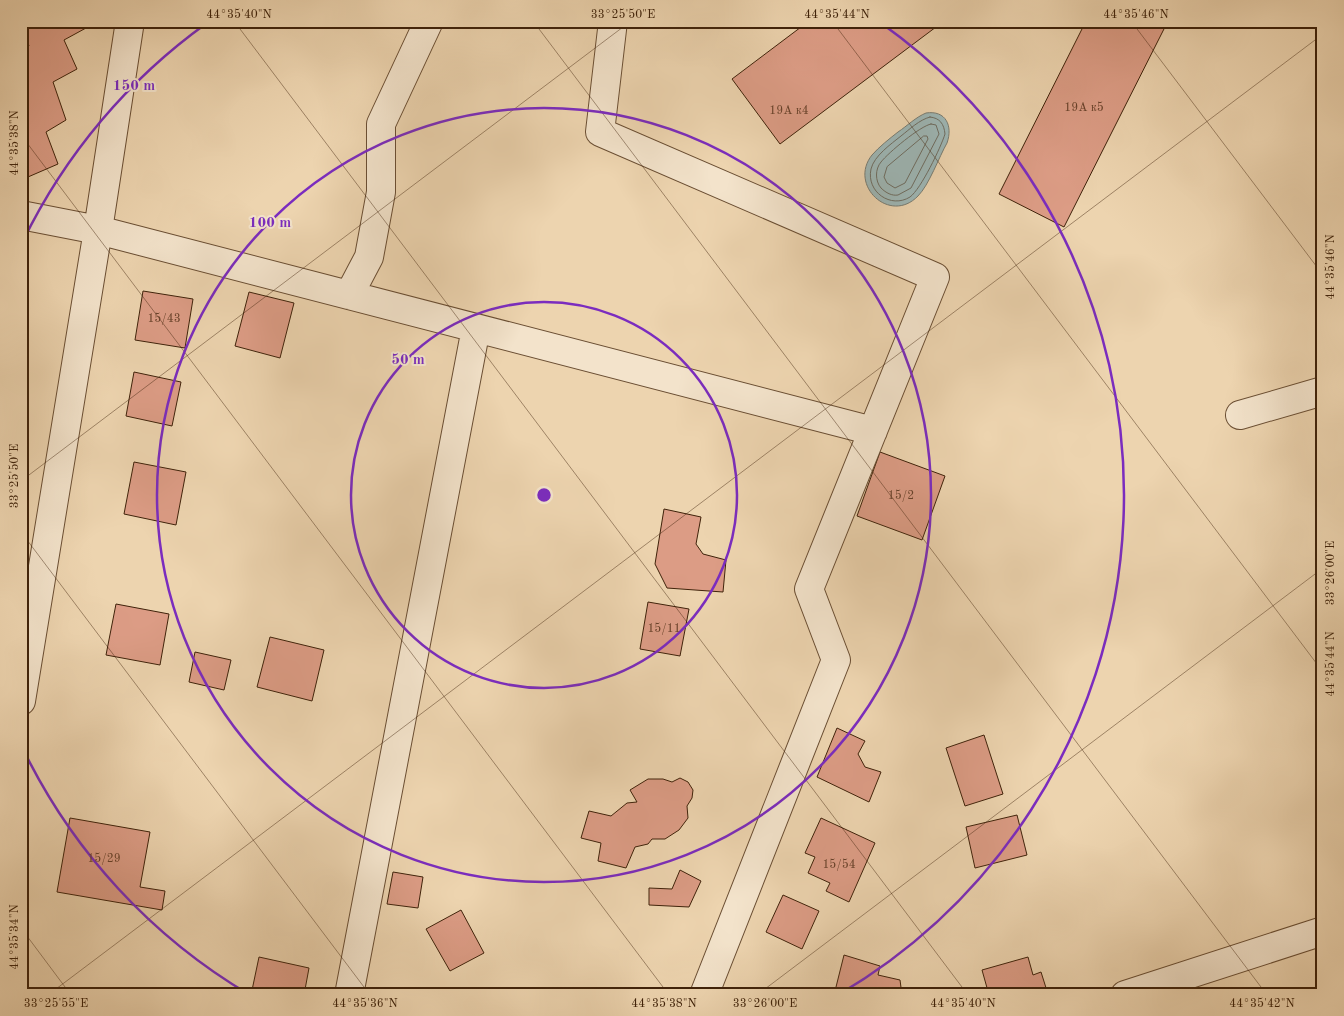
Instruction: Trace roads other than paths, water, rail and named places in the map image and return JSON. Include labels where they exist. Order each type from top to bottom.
[{"type":"street","points":[[21,701],[130,21]]},
{"type":"street","points":[[349,295],[369,257],[382,192],[381,124],[429,21]]},
{"type":"street","points":[[613,21],[600,132],[935,277],[808,589],[836,660],[704,995]]},
{"type":"street","points":[[21,216],[98,230],[872,431]]},
{"type":"street","points":[[349,995],[476,328]]},
{"type":"street","points":[[1240,415],[1323,391]]},
{"type":"street","points":[[1125,995],[1323,931]]},
{"type":"water","points":[[926,113],[939,114],[946,120],[949,131],[947,143],[930,178],[918,196],[907,204],[896,206],[885,204],[876,198],[869,189],[865,178],[866,167],[872,155],[881,146],[915,119]]}]
